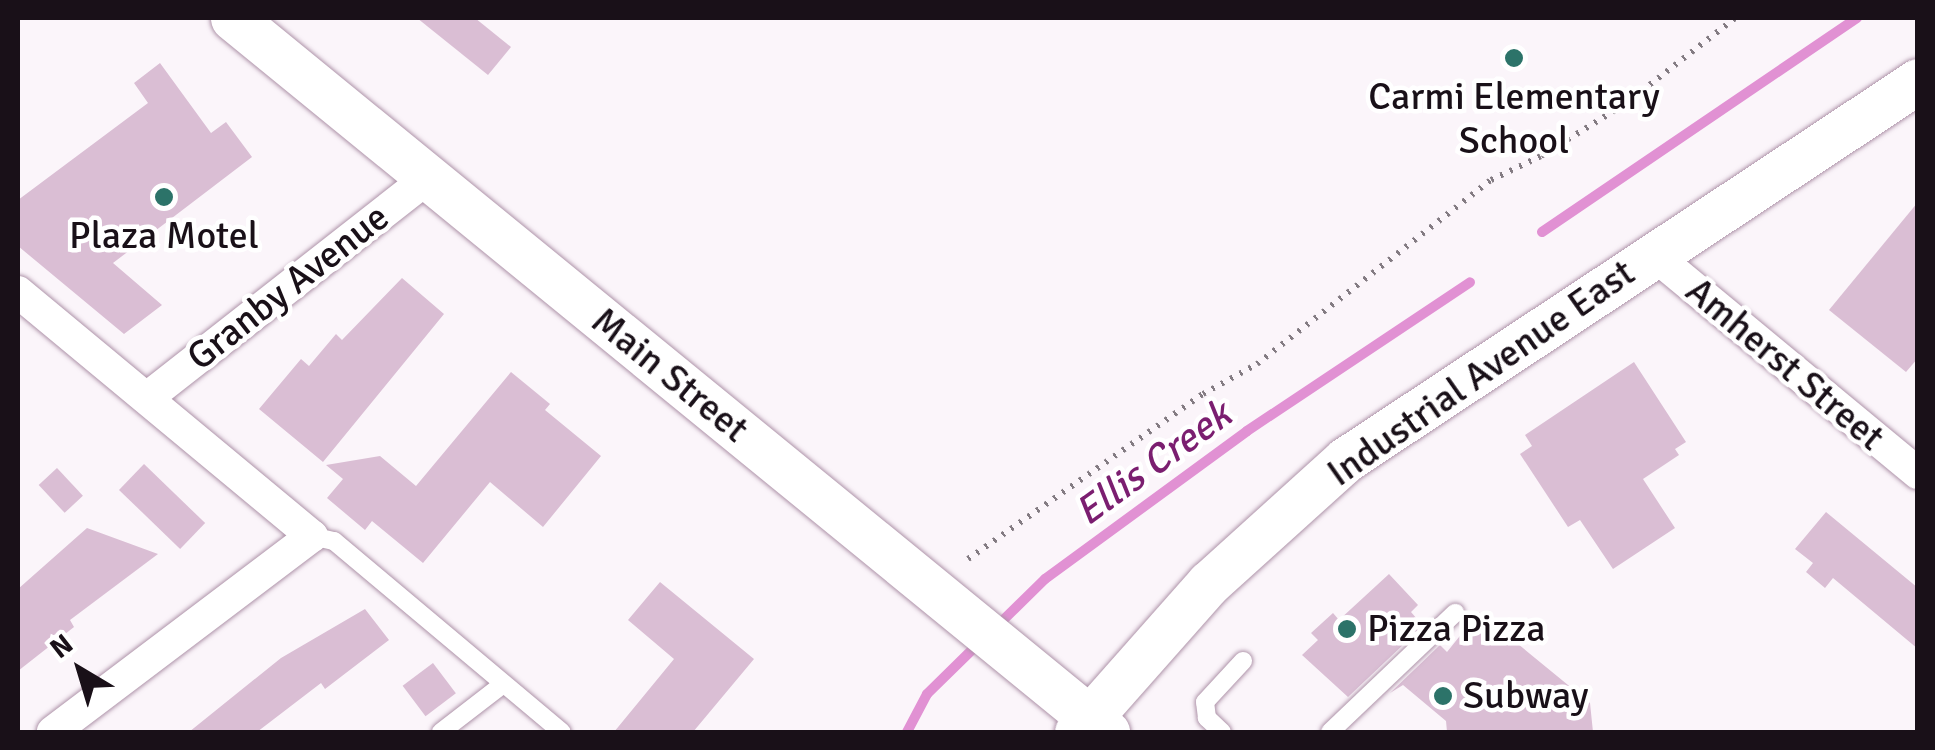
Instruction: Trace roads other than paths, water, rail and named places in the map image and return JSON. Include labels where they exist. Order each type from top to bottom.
[{"type":"main road","name":"Main Street","points":[[233,18],[1019,662],[1091,728]]},
{"type":"main road","name":"Industrial Avenue East","points":[[1091,728],[1210,583],[1345,460],[1918,81]]},
{"type":"street","name":"Granby Avenue","points":[[148,398],[430,177]]},
{"type":"street","name":"Amherst Street","points":[[1653,254],[1918,473]]},
{"type":"street","points":[[18,292],[312,536],[54,732]]},
{"type":"lane","points":[[312,536],[334,541],[562,732]]},
{"type":"lane","points":[[1330,732],[1455,613]]},
{"type":"lane","points":[[1222,732],[1207,718],[1205,702],[1243,661]]},
{"type":"lane","points":[[441,732],[503,684]]},
{"type":"waterway","name":"Ellis Creek","points":[[1542,232],[1857,18]]},
{"type":"waterway","name":"Ellis Creek","points":[[995,628],[1045,579],[1247,431],[1470,282]]},
{"type":"waterway","name":"Ellis Creek","points":[[907,732],[927,694],[979,643]]},
{"type":"place","name":"Carmi Elementary School","points":[[1514,58]]},
{"type":"place","name":"Plaza Motel","points":[[164,197]]},
{"type":"place","name":"Pizza Pizza","points":[[1347,629]]},
{"type":"place","name":"Subway","points":[[1443,696]]}]
